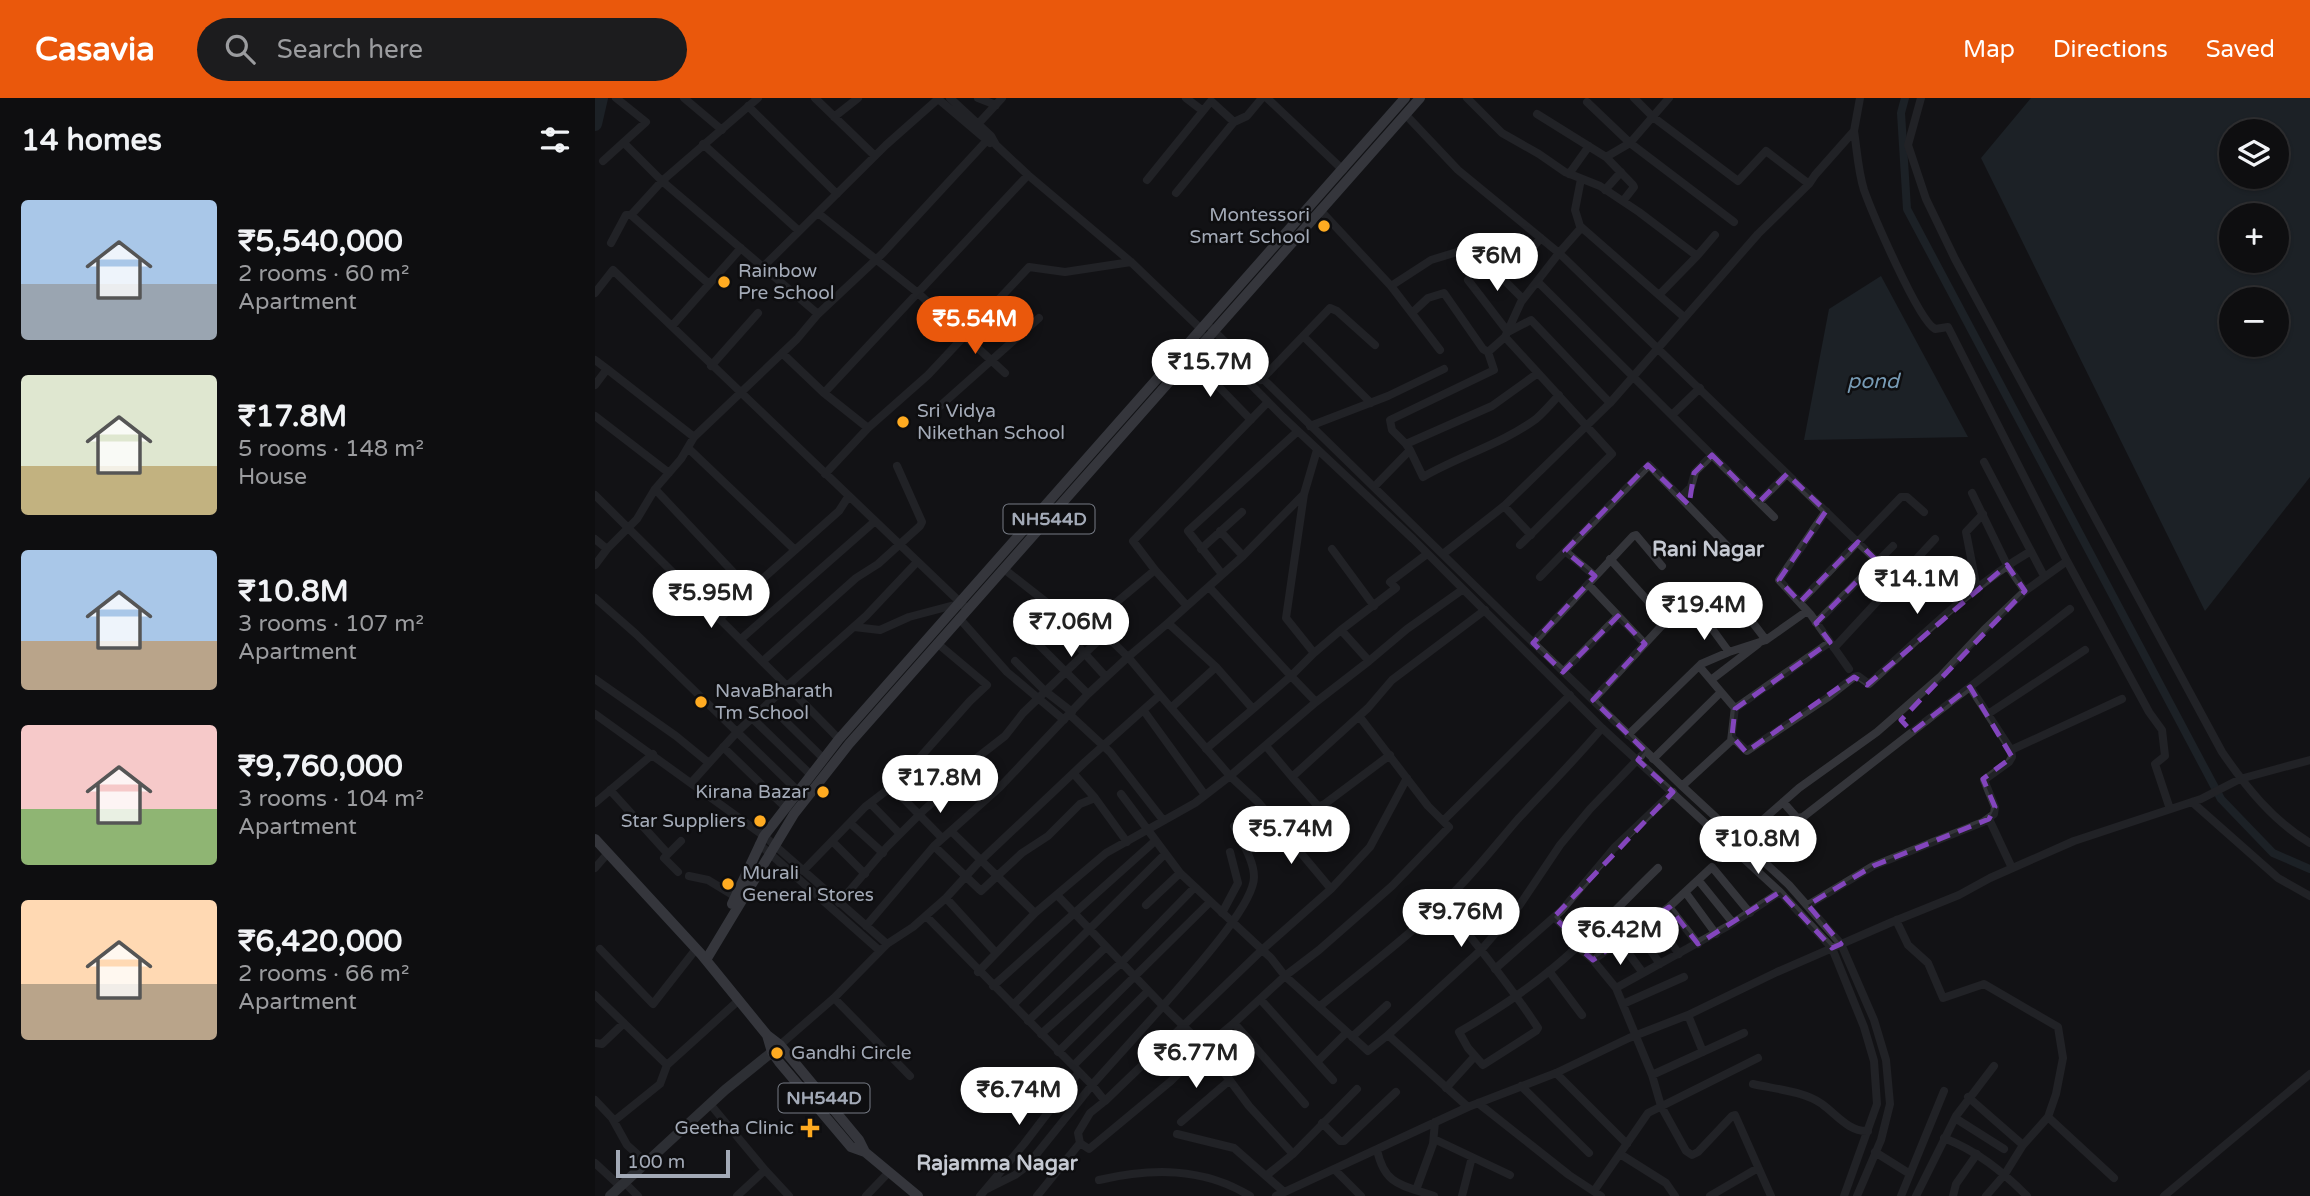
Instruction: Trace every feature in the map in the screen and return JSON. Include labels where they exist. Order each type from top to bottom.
[{"type":"highway","name":"NH544D","points":[[701,954],[805,797],[962,610],[1405,98]]},
{"type":"highway","name":"NH544D","points":[[701,954],[736,897],[761,840],[839,739],[1004,569],[1043,518],[1190,357],[1206,331],[1320,210],[1420,98]]},
{"type":"highway","name":"NH544D","points":[[595,839],[701,954],[776,1049],[859,1140],[865,1152],[918,1196]]},
{"type":"main road","points":[[610,1196],[710,1104],[776,1049]]},
{"type":"street","points":[[603,161],[646,122],[616,98]]},
{"type":"street","points":[[684,98],[722,130]]},
{"type":"street","points":[[611,243],[626,215],[631,215],[662,181],[758,98]]},
{"type":"street","points":[[815,98],[875,156]]},
{"type":"street","points":[[834,117],[858,98]]},
{"type":"street","points":[[762,268],[937,98],[989,139],[1131,262],[1310,425],[1628,735],[1808,905],[1837,946],[1874,1020],[1886,1060],[1890,1104],[1857,1196]]},
{"type":"street","points":[[950,98],[978,124],[989,139]]},
{"type":"street","points":[[978,98],[999,102]]},
{"type":"street","points":[[1186,98],[1203,111]]},
{"type":"street","points":[[1176,193],[1234,122],[1247,116],[1264,98],[1343,170]]},
{"type":"street","points":[[1467,98],[1502,133],[1569,174],[1623,201],[1697,256]]},
{"type":"street","points":[[1634,98],[1653,117],[1738,181],[1766,151],[1809,184]]},
{"type":"street","points":[[1606,157],[1630,143],[1669,98]]},
{"type":"street","points":[[1921,98],[1908,145],[1926,199],[1955,259],[2222,752],[2240,779],[2292,832],[2310,843]]},
{"type":"street","points":[[1859,99],[1854,131],[1864,188],[1927,324],[1935,329],[1948,327],[2067,561],[2149,712],[2162,730],[2165,756],[2155,764],[2170,809]]},
{"type":"street","points":[[978,124],[999,102]]},
{"type":"street","points":[[1147,180],[1211,102],[1234,122]]},
{"type":"street","points":[[1587,102],[1630,143],[1734,222]]},
{"type":"street","points":[[748,106],[837,194]]},
{"type":"street","points":[[1405,114],[1458,170],[1559,253],[1877,561]]},
{"type":"street","points":[[1537,114],[1606,157],[1621,172],[1634,187],[1623,201]]},
{"type":"street","points":[[1443,554],[1504,506],[1610,403],[1758,234],[1809,184],[1854,131]]},
{"type":"street","points":[[595,565],[637,519],[655,489],[694,437],[876,260],[989,139]]},
{"type":"street","points":[[624,143],[662,181],[818,314]]},
{"type":"street","points":[[703,144],[799,231]]},
{"type":"street","points":[[1569,174],[1589,146]]},
{"type":"street","points":[[1605,190],[1621,172]]},
{"type":"street","points":[[824,393],[1028,175]]},
{"type":"street","points":[[1581,179],[1575,210],[1581,228],[1684,317]]},
{"type":"street","points":[[1320,210],[1391,286],[1440,350]]},
{"type":"street","points":[[818,213],[918,293],[1005,373]]},
{"type":"street","points":[[631,215],[709,284]]},
{"type":"street","points":[[1506,335],[1523,299],[1581,228]]},
{"type":"street","points":[[1659,295],[1715,235]]},
{"type":"street","points":[[1514,268],[1541,238]]},
{"type":"street","points":[[1391,286],[1431,260],[1481,245]]},
{"type":"street","points":[[672,326],[741,248]]},
{"type":"street","points":[[825,474],[868,428],[928,375],[1029,267],[1065,272],[1131,262]]},
{"type":"street","points":[[1491,267],[1523,299]]},
{"type":"street","points":[[595,293],[613,270],[917,562],[962,610],[999,665],[1037,699],[1068,715]]},
{"type":"street","points":[[1468,280],[1506,335],[1611,451],[1612,456],[1520,545]]},
{"type":"street","points":[[1537,281],[1774,517]]},
{"type":"street","points":[[1413,312],[1428,298],[1446,294],[1483,349],[1488,352],[1494,370],[1390,420],[1392,430],[1408,447],[1423,477],[1517,431],[1538,417],[1559,396]]},
{"type":"street","points":[[1261,380],[1332,307],[1375,345]]},
{"type":"street","points":[[711,366],[758,313]]},
{"type":"street","points":[[930,415],[1039,318]]},
{"type":"street","points":[[1488,352],[1506,335],[1531,320],[1610,403]]},
{"type":"street","points":[[1206,331],[1268,402],[1485,610],[1602,729],[1837,946],[1874,1061],[1877,1104],[1844,1196]]},
{"type":"street","points":[[1303,336],[1371,403]]},
{"type":"street","points":[[782,353],[824,393],[868,428]]},
{"type":"street","points":[[1190,357],[1251,420]]},
{"type":"street","points":[[595,360],[694,437]]},
{"type":"street","points":[[595,385],[607,369]]},
{"type":"street","points":[[1310,425],[1371,403],[1444,369]]},
{"type":"street","points":[[1374,487],[1408,447],[1492,405],[1538,373]]},
{"type":"street","points":[[1672,415],[1700,388]]},
{"type":"street","points":[[1187,606],[1134,544],[1135,539],[1268,402]]},
{"type":"street","points":[[595,416],[669,473]]},
{"type":"street","points":[[1222,574],[1188,534],[1189,530],[1298,431]]},
{"type":"street","points":[[688,448],[795,550]]},
{"type":"street","points":[[1314,653],[1286,618],[1304,494],[1317,450]]},
{"type":"street","points":[[1681,497],[1692,487],[1695,472],[1711,455]]},
{"type":"street","points":[[1984,462],[2045,576]]},
{"type":"street","points":[[1540,577],[1649,465],[1734,553]]},
{"type":"street","points":[[763,661],[856,578],[878,564],[920,526],[922,522],[897,466]]},
{"type":"street","points":[[1759,502],[1787,474]]},
{"type":"street","points":[[655,489],[750,590]]},
{"type":"street","points":[[1972,493],[2007,565],[2025,591]]},
{"type":"street","points":[[866,926],[934,846],[1000,787],[1088,694],[1243,556],[1304,494]]},
{"type":"street","points":[[595,495],[839,739]]},
{"type":"street","points":[[1800,602],[1902,496],[1907,497],[1924,512]]},
{"type":"street","points":[[719,619],[839,511],[848,498]]},
{"type":"street","points":[[1504,506],[1531,535]]},
{"type":"street","points":[[1826,511],[1780,579],[1817,623],[1849,669]]},
{"type":"street","points":[[1201,549],[1242,512]]},
{"type":"street","points":[[1977,589],[1966,532],[1983,514]]},
{"type":"street","points":[[741,639],[874,522]]},
{"type":"street","points":[[1220,531],[1243,556]]},
{"type":"street","points":[[1533,643],[1635,535],[1662,566]]},
{"type":"street","points":[[595,539],[607,549]]},
{"type":"street","points":[[1735,707],[1832,645],[1935,539]]},
{"type":"street","points":[[1817,623],[1893,546]]},
{"type":"street","points":[[1332,549],[1374,606]]},
{"type":"street","points":[[1565,551],[1595,576]]},
{"type":"street","points":[[1731,741],[1735,740],[1747,751],[1828,698],[1854,677],[1858,676],[1868,684],[1977,589],[2007,565],[2031,551]]},
{"type":"street","points":[[1206,749],[1341,630],[1395,588],[1390,582],[1427,554]]},
{"type":"street","points":[[1593,700],[1666,620],[1610,559]]},
{"type":"street","points":[[1741,839],[1783,802],[1886,724],[1941,676],[2025,591],[2067,561]]},
{"type":"street","points":[[691,783],[737,732],[854,627],[917,562]]},
{"type":"street","points":[[1004,569],[1060,613],[1075,604],[1128,657],[1230,776],[1259,803],[1331,889]]},
{"type":"street","points":[[1093,622],[1155,570]]},
{"type":"street","points":[[1896,581],[1920,601],[1941,584]]},
{"type":"street","points":[[1588,584],[1645,644]]},
{"type":"street","points":[[1209,587],[1316,702]]},
{"type":"street","points":[[978,972],[1035,913],[1106,853],[1205,795],[1407,629],[1462,590]]},
{"type":"street","points":[[1733,597],[1763,641]]},
{"type":"street","points":[[595,598],[636,634],[798,791]]},
{"type":"street","points":[[1783,802],[1797,818],[1801,818],[2070,609]]},
{"type":"street","points":[[854,627],[880,630],[908,617],[962,610]]},
{"type":"street","points":[[1293,777],[1369,708],[1392,680],[1485,610]]},
{"type":"street","points":[[1711,680],[1807,611]]},
{"type":"street","points":[[1702,615],[1729,652]]},
{"type":"street","points":[[1563,672],[1618,616]]},
{"type":"street","points":[[1057,623],[1106,677]]},
{"type":"street","points":[[1168,623],[1216,667],[1253,709]]},
{"type":"street","points":[[1341,630],[1369,661]]},
{"type":"street","points":[[839,903],[900,834],[953,785],[978,757],[1005,736],[1037,699],[1105,634]]},
{"type":"street","points":[[1628,735],[1699,666],[1710,659],[1763,641]]},
{"type":"street","points":[[803,871],[870,803],[892,787],[987,685],[937,643]]},
{"type":"street","points":[[1038,645],[1088,694]]},
{"type":"street","points":[[1988,714],[2085,650]]},
{"type":"street","points":[[1014,661],[1068,715],[1105,747],[1164,820]]},
{"type":"street","points":[[1682,786],[1731,741],[1735,707],[1699,666]]},
{"type":"street","points":[[1172,707],[1216,667]]},
{"type":"street","points":[[595,679],[676,736],[709,763]]},
{"type":"street","points":[[1808,905],[1873,866],[1989,819],[1993,814],[1995,807],[1984,780],[2011,761],[2011,750],[1970,687]]},
{"type":"street","points":[[1653,759],[1721,692]]},
{"type":"street","points":[[776,1049],[834,998],[887,944],[946,898],[981,861],[1160,695]]},
{"type":"street","points":[[1443,821],[1570,695]]},
{"type":"street","points":[[2011,750],[2122,699]]},
{"type":"street","points":[[768,704],[824,759]]},
{"type":"street","points":[[1144,711],[1205,795]]},
{"type":"street","points":[[595,714],[653,754],[761,840],[880,951]]},
{"type":"street","points":[[1359,716],[1449,827],[1392,886],[1285,976],[1171,1081],[1089,1149],[1080,1143],[1078,1133],[1090,1113],[1331,889],[1370,847],[1407,778]]},
{"type":"street","points":[[752,718],[811,775]]},
{"type":"street","points":[[1319,1006],[1393,948],[1443,903],[1563,775],[1602,729]]},
{"type":"street","points":[[1266,746],[1317,805],[1322,806],[1390,755]]},
{"type":"street","points":[[723,747],[786,808]]},
{"type":"street","points":[[1121,794],[1146,830],[1194,888],[1368,1051],[1482,950],[1519,906],[1560,845],[1645,751]]},
{"type":"street","points":[[595,803],[653,754]]},
{"type":"street","points":[[1177,1134],[1234,1148],[1267,1175],[1279,1194],[1468,1107],[1556,1073],[1637,1034],[1688,1015],[1837,946],[1959,895],[2012,868],[2074,842],[2196,801],[2240,779],[2310,760]]},
{"type":"street","points":[[1074,774],[1127,842]]},
{"type":"street","points":[[892,787],[942,838]]},
{"type":"street","points":[[610,790],[668,854]]},
{"type":"street","points":[[1495,969],[1554,917],[1615,848],[1673,792]]},
{"type":"street","points":[[934,846],[981,891],[1022,853],[1048,836],[1080,804],[1094,798]]},
{"type":"street","points":[[2196,801],[2278,878],[2310,896]]},
{"type":"street","points":[[870,803],[900,834]]},
{"type":"street","points":[[1989,819],[2012,868]]},
{"type":"street","points":[[850,822],[883,853]]},
{"type":"street","points":[[983,1193],[1027,1166],[1092,1085],[1232,923],[1250,890],[1254,876],[1249,857],[1234,826]]},
{"type":"street","points":[[951,831],[1035,913]]},
{"type":"street","points":[[678,872],[664,859],[681,841]]},
{"type":"street","points":[[832,841],[865,874]]},
{"type":"street","points":[[993,986],[1155,841]]},
{"type":"street","points":[[772,850],[803,871],[887,944]]},
{"type":"street","points":[[1222,913],[1238,883],[1230,852]]},
{"type":"street","points":[[595,868],[608,853]]},
{"type":"street","points":[[1013,1005],[1165,854]]},
{"type":"street","points":[[1593,960],[1654,919],[1713,867],[1750,913]]},
{"type":"street","points":[[1443,903],[1482,950],[1516,996],[1537,1030],[1484,1065],[1459,1033],[1516,996],[1549,971],[1658,868]]},
{"type":"street","points":[[1146,905],[1180,873]]},
{"type":"street","points":[[689,876],[708,880],[736,897]]},
{"type":"street","points":[[1699,881],[1733,923]]},
{"type":"street","points":[[1041,1034],[1121,963],[1194,888]]},
{"type":"street","points":[[1616,988],[1698,944],[1780,892]]},
{"type":"street","points":[[1686,893],[1716,933]]},
{"type":"street","points":[[1057,895],[1205,1047],[1249,1106],[1293,1154]]},
{"type":"street","points":[[946,898],[996,953]]},
{"type":"street","points":[[1059,1052],[1210,902]]},
{"type":"street","points":[[1669,907],[1698,944]]},
{"type":"street","points":[[926,916],[1105,1101]]},
{"type":"street","points":[[1554,917],[1616,988],[1653,1074],[1661,1106],[1686,1151],[1692,1155],[1698,1153],[1732,1116],[1737,1116],[1771,1196]]},
{"type":"street","points":[[1654,919],[1679,954]]},
{"type":"street","points":[[1896,920],[1908,945],[1929,963],[1943,998],[1984,984],[2057,1026],[2063,1058],[2048,1117],[2023,1145],[2005,1174],[1986,1196]]},
{"type":"street","points":[[1637,931],[1660,964]]},
{"type":"street","points":[[1620,942],[1643,973]]},
{"type":"street","points":[[1028,1021],[1106,947]]},
{"type":"street","points":[[600,949],[653,1004],[701,954]]},
{"type":"street","points":[[1549,971],[1582,1015]]},
{"type":"street","points":[[1623,1004],[1684,977]]},
{"type":"street","points":[[983,1193],[1024,1144],[1076,1069],[1148,991]]},
{"type":"street","points":[[595,995],[667,1065]]},
{"type":"street","points":[[834,998],[909,1076]]},
{"type":"street","points":[[614,1121],[660,1084],[667,1065],[739,1000]]},
{"type":"street","points":[[1261,1000],[1333,1080]]},
{"type":"street","points":[[1317,1062],[1387,1005]]},
{"type":"street","points":[[1688,1015],[1703,1052]]},
{"type":"street","points":[[595,1043],[602,1044],[624,1023]]},
{"type":"street","points":[[1234,1023],[1305,1104]]},
{"type":"street","points":[[1653,1074],[1744,1033]]},
{"type":"street","points":[[1388,1035],[1468,1107]]},
{"type":"street","points":[[1446,1088],[1475,1056]]},
{"type":"street","points":[[1478,1103],[1597,1194],[1644,1116],[1758,1058]]},
{"type":"street","points":[[1916,1196],[1955,1118],[1968,1097],[1994,1066]]},
{"type":"street","points":[[1556,1073],[1627,1144]]},
{"type":"street","points":[[2164,1196],[2310,1074]]},
{"type":"street","points":[[1181,1122],[1230,1080]]},
{"type":"street","points":[[1753,1084],[1815,1100],[1856,1130],[1868,1131]]},
{"type":"street","points":[[1521,1086],[1589,1153]]},
{"type":"street","points":[[1267,1175],[1293,1154],[1357,1089]]},
{"type":"street","points":[[1901,1196],[1944,1091]]},
{"type":"street","points":[[1322,1124],[1340,1141],[1345,1141],[1396,1093]]},
{"type":"street","points":[[1968,1097],[2023,1145]]},
{"type":"street","points":[[595,1100],[614,1121],[627,1145],[647,1163]]},
{"type":"street","points":[[710,1104],[789,1196]]},
{"type":"street","points":[[2048,1117],[2114,1178]]},
{"type":"street","points":[[1955,1118],[2004,1149]]},
{"type":"street","points":[[1416,1190],[1434,1139],[1435,1122]]},
{"type":"street","points":[[1944,1138],[1968,1147],[2005,1174],[2027,1196]]},
{"type":"street","points":[[1434,1139],[1510,1175]]},
{"type":"street","points":[[1037,1196],[1080,1143]]},
{"type":"street","points":[[1377,1150],[1381,1170],[1397,1184],[1434,1196]]},
{"type":"street","points":[[1875,1152],[1910,1174]]},
{"type":"street","points":[[1620,1154],[1666,1183],[1675,1196]]},
{"type":"street","points":[[1953,1196],[1957,1182],[1977,1154]]},
{"type":"street","points":[[1462,1196],[1472,1157]]},
{"type":"street","points":[[595,1163],[638,1196]]},
{"type":"street","points":[[1710,1196],[1758,1168]]},
{"type":"street","points":[[737,1196],[765,1170]]},
{"type":"street","points":[[1335,1170],[1361,1196]]},
{"type":"street","points":[[1099,1180],[1133,1172],[1164,1171],[1210,1178],[1250,1196]]},
{"type":"street","points":[[866,1196],[889,1172]]},
{"type":"highlighted area","points":[[1712,455],[1759,502],[1787,474],[1826,511],[1779,580],[1800,602],[1858,542],[1877,561],[1816,623],[1830,642],[1735,709],[1732,736],[1746,752],[1854,677],[1867,685],[2007,565],[2025,591],[1901,720],[1912,732],[1970,687],[2012,757],[1983,779],[1995,807],[1989,819],[1873,866],[1808,905],[1841,944],[1832,948],[1780,892],[1698,944],[1669,907],[1593,960],[1578,947],[1581,944],[1554,917],[1673,792],[1638,760],[1645,751],[1593,700],[1645,644],[1618,616],[1563,672],[1533,643],[1595,576],[1565,551],[1648,465],[1689,505],[1694,473]]},
{"type":"water","points":[[2031,98],[2310,98],[2310,477],[2205,611],[1981,158]]},
{"type":"water","name":"pond","points":[[1881,276],[1968,437],[1804,440],[1829,309]]},
{"type":"waterway","points":[[595,124],[601,98]]},
{"type":"waterway","points":[[1905,98],[1901,113],[1907,209],[2221,799],[2273,853],[2310,869]]},
{"type":"place","name":"Montessori Smart School","points":[[1324,226]]},
{"type":"place","name":"Rainbow Pre School","points":[[724,282]]},
{"type":"place","name":"Sri Vidya Nikethan School","points":[[903,422]]},
{"type":"place","name":"NavaBharath Tm School","points":[[701,702]]},
{"type":"place","name":"Kirana Bazar","points":[[823,792]]},
{"type":"place","name":"Star Suppliers","points":[[760,821]]},
{"type":"place","name":"Murali General Stores","points":[[728,884]]},
{"type":"place","name":"Gandhi Circle","points":[[777,1053]]},
{"type":"place","name":"Geetha Clinic","points":[[810,1128]]},
{"type":"district","name":"Rani Nagar","points":[[1708,549]]},
{"type":"district","name":"Rajamma Nagar","points":[[997,1163]]}]
